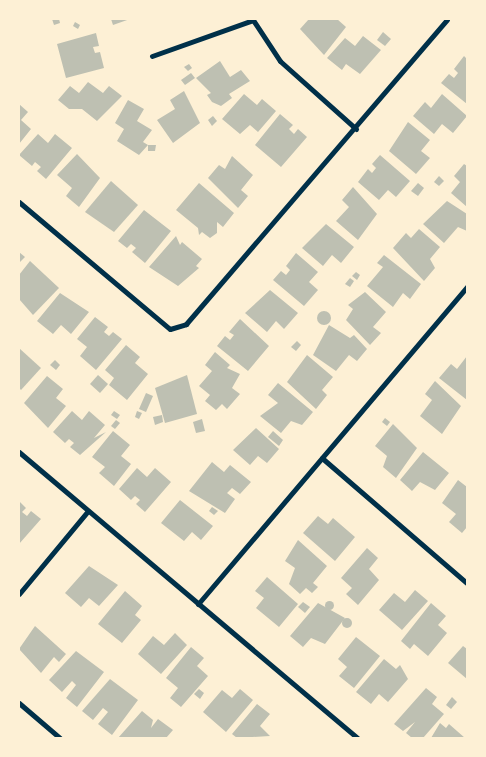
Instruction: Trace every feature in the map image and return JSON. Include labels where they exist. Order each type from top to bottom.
[{"type":"street","points":[[19,202],[170,329],[186,324],[356,129],[447,19]]},
{"type":"street","points":[[152,56],[253,20],[280,61],[356,129]]},
{"type":"street","points":[[198,604],[467,287]]},
{"type":"street","points":[[19,452],[357,738]]},
{"type":"street","points":[[322,458],[467,583]]},
{"type":"street","points":[[19,594],[88,511]]},
{"type":"street","points":[[19,703],[60,738]]},
{"type":"building","points":[[52,19],[59,19],[60,23],[54,25]]},
{"type":"building","points":[[111,19],[130,19],[113,25]]},
{"type":"building","points":[[309,19],[337,19],[346,27],[324,55],[300,29]]},
{"type":"building","points":[[75,22],[80,25],[78,29],[73,26]]},
{"type":"building","points":[[383,32],[391,39],[385,46],[377,40]]},
{"type":"building","points":[[96,33],[99,46],[93,47],[95,53],[100,52],[104,68],[66,78],[57,44]]},
{"type":"building","points":[[363,36],[381,50],[360,74],[346,64],[342,70],[327,58],[345,38],[355,46]]},
{"type":"building","points":[[464,56],[467,59],[467,104],[441,83],[449,74],[454,78],[458,73],[454,69]]},
{"type":"building","points":[[220,61],[230,77],[241,70],[250,81],[229,94],[232,98],[221,106],[212,102],[207,95],[211,93],[196,78]]},
{"type":"building","points":[[189,64],[192,68],[188,71],[184,67]]},
{"type":"building","points":[[191,73],[195,78],[185,85],[181,80]]},
{"type":"building","points":[[88,82],[103,93],[109,86],[122,96],[97,121],[82,109],[69,109],[58,100],[70,86],[79,93]]},
{"type":"building","points":[[184,91],[200,123],[173,143],[157,120],[175,109],[170,100]]},
{"type":"building","points":[[244,94],[257,105],[262,99],[276,111],[258,132],[250,125],[240,134],[222,119]]},
{"type":"building","points":[[442,94],[467,116],[453,133],[442,124],[434,134],[413,116],[425,102],[431,108]]},
{"type":"building","points":[[128,100],[144,109],[137,121],[152,130],[143,142],[148,145],[139,155],[117,141],[124,129],[115,123]]},
{"type":"building","points":[[19,104],[28,112],[21,120],[31,129],[19,144]]},
{"type":"building","points":[[280,114],[293,125],[289,129],[294,134],[298,129],[307,137],[281,167],[255,145]]},
{"type":"building","points":[[213,116],[217,121],[212,126],[208,120]]},
{"type":"building","points":[[408,122],[430,140],[421,151],[430,158],[416,174],[389,151]]},
{"type":"building","points":[[38,134],[48,143],[55,134],[72,148],[46,179],[37,171],[41,167],[35,162],[32,166],[19,155]]},
{"type":"building","points":[[148,145],[156,145],[155,151],[148,151]]},
{"type":"building","points":[[77,154],[100,178],[79,207],[66,196],[72,188],[57,175]]},
{"type":"building","points":[[380,155],[410,181],[396,197],[388,190],[379,200],[358,182],[368,169],[372,173],[376,168],[372,164]]},
{"type":"building","points":[[232,156],[253,175],[241,190],[248,196],[238,208],[208,178],[219,165],[225,169]]},
{"type":"building","points":[[464,164],[467,166],[467,207],[451,193],[460,182],[454,176]]},
{"type":"building","points":[[439,176],[444,181],[439,186],[434,182]]},
{"type":"building","points":[[111,181],[138,205],[114,232],[85,212]]},
{"type":"building","points":[[199,183],[234,213],[223,227],[217,222],[217,233],[210,238],[202,232],[199,235],[198,228],[176,210]]},
{"type":"building","points":[[418,183],[424,188],[418,196],[411,191]]},
{"type":"building","points":[[353,187],[377,214],[358,240],[336,221],[349,207],[342,200]]},
{"type":"building","points":[[447,201],[467,214],[467,231],[458,227],[444,243],[423,224]]},
{"type":"building","points":[[144,210],[171,231],[145,263],[132,252],[136,248],[131,244],[127,248],[118,241]]},
{"type":"building","points":[[326,224],[354,247],[341,263],[332,255],[323,266],[302,248]]},
{"type":"building","points":[[419,229],[440,247],[430,259],[435,268],[424,281],[393,248],[406,233],[411,238]]},
{"type":"building","points":[[176,236],[180,245],[182,242],[202,259],[196,266],[199,268],[178,286],[149,267]]},
{"type":"building","points":[[19,252],[25,257],[19,263]]},
{"type":"building","points":[[296,253],[318,272],[309,282],[318,290],[304,306],[273,280],[281,271],[286,275],[290,270],[286,266]]},
{"type":"building","points":[[384,255],[421,284],[410,299],[403,293],[393,307],[367,286],[383,267],[377,263]]},
{"type":"building","points":[[30,261],[59,288],[33,315],[19,299],[19,275]]},
{"type":"building","points":[[356,272],[360,275],[357,280],[352,276]]},
{"type":"building","points":[[350,278],[354,281],[350,287],[345,284]]},
{"type":"building","points":[[270,290],[298,313],[284,329],[276,321],[267,332],[245,313]]},
{"type":"building","points":[[365,292],[386,312],[373,327],[381,333],[370,345],[346,320],[353,309],[348,305]]},
{"type":"building","points":[[60,293],[89,312],[71,334],[61,325],[53,334],[37,321]]},
{"type":"building","points":[[324,311],[329,313],[331,318],[329,323],[324,325],[319,323],[317,318],[319,313]]},
{"type":"building","points":[[95,317],[108,327],[104,332],[109,336],[113,332],[122,339],[96,370],[80,356],[87,347],[77,339]]},
{"type":"building","points":[[240,319],[269,346],[248,371],[217,346],[225,336],[230,340],[234,335],[229,332]]},
{"type":"building","points":[[329,325],[350,338],[354,335],[367,349],[357,361],[349,355],[336,371],[313,355]]},
{"type":"building","points":[[297,341],[301,345],[296,351],[291,347]]},
{"type":"building","points":[[126,345],[140,357],[135,363],[148,374],[127,400],[109,385],[114,378],[105,370]]},
{"type":"building","points":[[19,348],[41,368],[21,390],[19,388]]},
{"type":"building","points":[[215,352],[230,365],[227,368],[240,374],[232,388],[240,394],[227,409],[222,404],[216,410],[205,401],[210,395],[199,386],[212,371],[205,365]]},
{"type":"building","points":[[307,355],[333,377],[322,390],[327,395],[316,409],[287,382]]},
{"type":"building","points":[[467,356],[467,400],[439,378],[451,364],[457,369]]},
{"type":"building","points":[[55,360],[60,365],[56,370],[50,365]]},
{"type":"building","points":[[98,375],[108,384],[100,393],[90,384]]},
{"type":"building","points":[[187,375],[197,414],[165,423],[155,388]]},
{"type":"building","points":[[47,376],[63,389],[56,398],[66,406],[48,428],[24,403]]},
{"type":"building","points":[[435,381],[461,406],[442,434],[420,416],[432,400],[425,394]]},
{"type":"building","points":[[278,383],[313,412],[302,425],[291,421],[281,433],[260,416],[278,403],[268,395]]},
{"type":"building","points":[[146,393],[153,396],[146,412],[139,409]]},
{"type":"building","points":[[72,411],[82,420],[89,411],[105,425],[94,438],[106,432],[80,455],[70,447],[74,443],[69,439],[65,443],[53,432]]},
{"type":"building","points":[[114,411],[120,415],[117,419],[111,415]]},
{"type":"building","points":[[137,411],[142,413],[139,419],[135,417]]},
{"type":"building","points":[[162,415],[163,422],[155,425],[153,417]]},
{"type":"building","points":[[385,418],[390,422],[387,426],[382,422]]},
{"type":"building","points":[[202,419],[205,431],[196,433],[193,422]]},
{"type":"building","points":[[116,420],[120,423],[115,429],[111,426]]},
{"type":"building","points":[[393,424],[417,448],[396,478],[383,467],[387,456],[375,446]]},
{"type":"building","points":[[256,428],[279,449],[267,463],[258,456],[250,465],[233,450]]},
{"type":"building","points":[[113,431],[130,445],[121,456],[131,464],[114,486],[99,473],[105,467],[92,457]]},
{"type":"building","points":[[273,431],[283,440],[279,446],[268,437]]},
{"type":"building","points":[[423,452],[449,473],[435,490],[420,482],[412,491],[400,480]]},
{"type":"building","points":[[212,462],[224,472],[230,465],[251,482],[240,494],[232,488],[227,493],[235,499],[225,513],[189,491]]},
{"type":"building","points":[[137,468],[147,477],[155,468],[171,482],[145,512],[136,504],[140,500],[135,496],[131,500],[119,489]]},
{"type":"building","points":[[458,480],[467,487],[467,527],[462,533],[449,522],[456,514],[442,503]]},
{"type":"building","points":[[180,500],[213,526],[201,540],[192,532],[184,541],[161,523]]},
{"type":"building","points":[[19,501],[26,508],[22,512],[27,516],[31,511],[41,519],[19,544]]},
{"type":"building","points":[[212,507],[218,511],[214,515],[209,511]]},
{"type":"building","points":[[318,516],[328,524],[333,518],[355,537],[335,561],[303,533]]},
{"type":"building","points":[[298,540],[327,566],[313,583],[318,587],[312,593],[306,588],[300,594],[289,584],[295,568],[285,561]]},
{"type":"building","points":[[367,548],[378,558],[369,569],[379,580],[358,605],[346,594],[352,588],[341,578]]},
{"type":"building","points":[[89,566],[118,585],[99,606],[89,598],[81,607],[65,593]]},
{"type":"building","points":[[267,577],[298,604],[279,627],[256,608],[264,598],[255,591]]},
{"type":"building","points":[[415,590],[428,601],[402,630],[379,610],[394,593],[405,602]]},
{"type":"building","points":[[125,591],[142,606],[135,615],[141,620],[122,643],[98,624]]},
{"type":"building","points":[[329,600],[334,605],[329,610],[324,605]]},
{"type":"building","points":[[303,602],[310,607],[305,613],[298,607]]},
{"type":"building","points":[[318,603],[345,618],[325,644],[311,638],[303,647],[290,636]]},
{"type":"building","points":[[431,603],[446,616],[438,625],[447,633],[428,656],[414,644],[410,649],[401,641]]},
{"type":"building","points":[[345,618],[349,618],[352,623],[349,628],[345,628],[342,625],[342,621]]},
{"type":"building","points":[[35,626],[66,654],[59,662],[54,657],[41,673],[19,649]]},
{"type":"building","points":[[175,633],[187,645],[161,674],[138,654],[153,636],[164,645]]},
{"type":"building","points":[[356,637],[380,656],[354,688],[339,676],[347,667],[338,659]]},
{"type":"building","points":[[463,646],[467,649],[467,679],[448,663]]},
{"type":"building","points":[[191,647],[204,658],[197,666],[208,676],[181,707],[170,698],[178,688],[166,678]]},
{"type":"building","points":[[76,651],[104,672],[77,707],[66,698],[76,685],[72,681],[62,692],[49,680]]},
{"type":"building","points":[[384,659],[396,669],[400,665],[408,679],[388,702],[379,694],[371,704],[356,692]]},
{"type":"building","points":[[110,679],[138,700],[112,735],[98,724],[108,712],[103,708],[93,720],[82,711]]},
{"type":"building","points":[[426,688],[437,697],[432,704],[444,714],[423,738],[412,738],[406,733],[415,722],[403,731],[394,724]]},
{"type":"building","points":[[199,689],[204,693],[200,699],[194,694]]},
{"type":"building","points":[[240,689],[253,700],[226,732],[203,712],[222,690],[232,698]]},
{"type":"building","points":[[452,697],[457,702],[451,709],[446,705]]},
{"type":"building","points":[[257,704],[270,714],[260,726],[270,736],[237,738],[232,734]]},
{"type":"building","points":[[142,711],[153,720],[151,728],[158,719],[173,730],[166,738],[118,738]]},
{"type":"building","points":[[440,723],[446,728],[449,724],[465,738],[431,738]]}]
